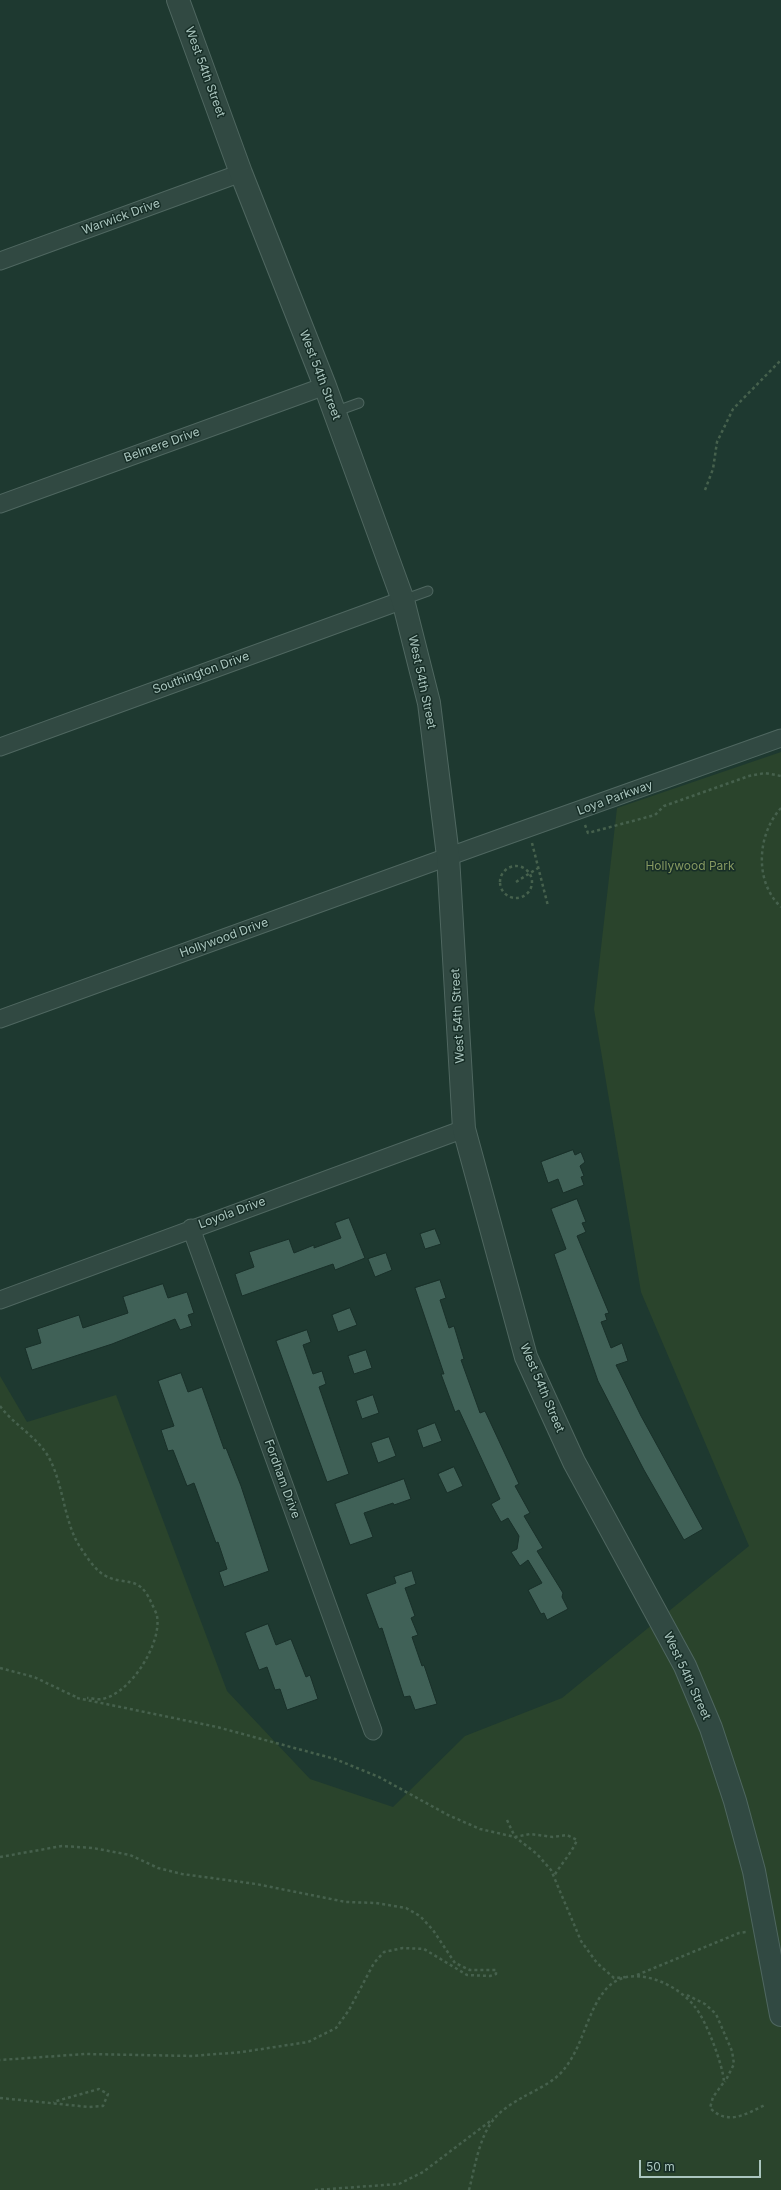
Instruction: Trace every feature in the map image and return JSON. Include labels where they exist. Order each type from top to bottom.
[{"type":"street","name":"West 54th Street","points":[[178,0],[242,173],[325,386],[403,600],[429,703],[448,856],[464,1129],[526,1357],[574,1462],[688,1673],[711,1728],[735,1801],[754,1871],[781,2015]]},
{"type":"street","name":"Warwick Drive","points":[[0,261],[242,173]]},
{"type":"street","name":"Belmere Drive","points":[[0,504],[325,386]]},
{"type":"street","name":"Southington Drive","points":[[0,747],[403,600]]},
{"type":"street","name":"Loya Parkway","points":[[448,856],[781,738]]},
{"type":"street","name":"Hollywood Drive","points":[[0,1019],[448,856]]},
{"type":"street","name":"Loyola Drive","points":[[0,1300],[191,1228],[464,1129]]},
{"type":"street","name":"Fordham Drive","points":[[191,1228],[373,1731]]},
{"type":"lane","points":[[334,412],[359,403]]},
{"type":"lane","points":[[403,600],[428,592]]},
{"type":"path","points":[[705,490],[713,469],[717,442],[734,409],[781,360]]},
{"type":"path","points":[[588,833],[655,815],[664,806],[738,780],[765,773],[781,776]]},
{"type":"path","points":[[781,808],[770,825],[763,842],[762,858],[763,873],[770,890],[781,907]]},
{"type":"path","points":[[535,854],[548,906]]},
{"type":"path","points":[[512,865],[525,868],[529,874],[532,879],[530,891],[518,898],[506,896],[499,885],[501,872],[512,865]]},
{"type":"path","points":[[516,882],[538,868]]},
{"type":"path","points":[[0,1406],[36,1440],[48,1456],[58,1478],[72,1530],[79,1545],[89,1560],[104,1575],[130,1581],[141,1587],[151,1601],[157,1617],[154,1643],[138,1673],[120,1691],[102,1699],[77,1698]]},
{"type":"path","points":[[0,1668],[34,1677],[77,1698],[217,1727],[335,1759],[379,1777],[448,1815],[480,1829],[515,1837],[530,1834],[553,1837],[567,1835],[577,1840],[572,1852],[562,1862],[554,1876]]},
{"type":"path","points":[[507,1820],[515,1837],[537,1854],[551,1870],[581,1941],[597,1963],[614,1978],[636,1976],[653,1978],[705,2004],[716,2014],[732,2051],[734,2064],[714,2097],[710,2108],[718,2116],[729,2118],[747,2114],[765,2105]]},
{"type":"path","points":[[0,1857],[62,1846],[92,1848],[130,1854],[158,1868],[182,1874],[256,1884],[346,1902],[406,1908],[420,1916],[433,1930],[455,1963],[470,1970],[496,1970],[496,1974],[490,1976],[467,1975],[424,1949],[404,1948],[384,1952],[374,1963],[349,2010],[336,2028],[308,2042],[242,2052],[193,2056],[85,2054],[0,2060]]},
{"type":"path","points":[[315,2190],[399,2184],[423,2172],[511,2104],[540,2088],[565,2069],[584,2034],[596,2004],[608,1987],[619,1980],[636,1976],[739,1933],[766,1929]]},
{"type":"path","points":[[684,1994],[696,2008],[705,2026],[724,2070],[724,2082]]},
{"type":"path","points":[[0,2098],[103,2106],[108,2094],[99,2088],[53,2102]]},
{"type":"path","points":[[469,2190],[485,2132],[494,2118]]},
{"type":"green space","name":"Hollywood Park","points":[[781,752],[781,2190],[0,2190],[0,1376],[27,1422],[116,1395],[227,1691],[310,1779],[393,1807],[465,1736],[562,1698],[749,1546],[641,1292],[594,1009],[617,808]]},
{"type":"building","points":[[573,1150],[575,1155],[581,1152],[585,1162],[580,1166],[584,1176],[581,1177],[584,1185],[563,1193],[558,1179],[548,1183],[541,1162]]},
{"type":"building","points":[[577,1199],[586,1222],[582,1223],[586,1232],[577,1236],[609,1313],[605,1314],[607,1320],[601,1322],[611,1348],[622,1343],[628,1361],[616,1365],[641,1416],[703,1529],[684,1540],[644,1470],[598,1381],[554,1254],[566,1249],[551,1209]]},
{"type":"building","points":[[349,1218],[365,1258],[335,1270],[333,1264],[242,1296],[235,1274],[254,1267],[249,1252],[289,1239],[294,1253],[314,1245],[314,1248],[341,1238],[335,1223]]},
{"type":"building","points":[[435,1229],[441,1244],[425,1249],[420,1234]]},
{"type":"building","points":[[386,1253],[392,1270],[375,1277],[368,1259]]},
{"type":"building","points":[[440,1280],[446,1298],[440,1300],[449,1328],[454,1326],[464,1359],[461,1360],[480,1413],[485,1411],[519,1484],[515,1486],[530,1513],[524,1516],[543,1548],[537,1551],[563,1593],[562,1597],[568,1609],[547,1620],[544,1613],[541,1614],[528,1590],[542,1583],[528,1560],[520,1566],[511,1552],[517,1549],[519,1536],[508,1518],[501,1522],[491,1504],[500,1499],[459,1410],[455,1412],[441,1374],[444,1374],[415,1288]]},
{"type":"building","points":[[163,1284],[168,1298],[187,1292],[194,1313],[188,1315],[192,1326],[180,1330],[175,1319],[112,1344],[32,1370],[25,1348],[41,1343],[37,1329],[79,1315],[83,1328],[128,1313],[123,1297]]},
{"type":"building","points":[[350,1308],[357,1325],[338,1332],[332,1315]]},
{"type":"building","points":[[307,1330],[311,1342],[303,1345],[313,1374],[322,1371],[326,1384],[319,1387],[349,1474],[327,1482],[276,1341]]},
{"type":"building","points":[[366,1350],[372,1368],[354,1374],[348,1356]]},
{"type":"building","points":[[181,1373],[188,1392],[202,1387],[224,1449],[226,1448],[241,1486],[269,1571],[224,1587],[219,1572],[227,1569],[218,1542],[216,1543],[194,1483],[187,1486],[173,1450],[168,1451],[161,1430],[174,1426],[158,1381]]},
{"type":"building","points":[[373,1395],[379,1413],[362,1419],[356,1401]]},
{"type":"building","points":[[435,1423],[442,1441],[423,1448],[417,1430]]},
{"type":"building","points":[[389,1437],[396,1456],[378,1463],[371,1443]]},
{"type":"building","points":[[454,1467],[463,1486],[447,1493],[438,1474]]},
{"type":"building","points":[[404,1479],[411,1499],[394,1505],[393,1503],[364,1513],[373,1537],[350,1545],[335,1504]]},
{"type":"building","points":[[412,1571],[416,1584],[405,1588],[415,1616],[411,1618],[418,1635],[412,1637],[422,1666],[424,1665],[437,1704],[415,1710],[410,1696],[404,1697],[382,1628],[379,1629],[366,1594],[396,1583],[394,1577]]},
{"type":"building","points":[[268,1624],[276,1645],[291,1639],[306,1677],[310,1675],[318,1699],[287,1710],[280,1689],[275,1690],[267,1667],[259,1670],[245,1633]]}]
